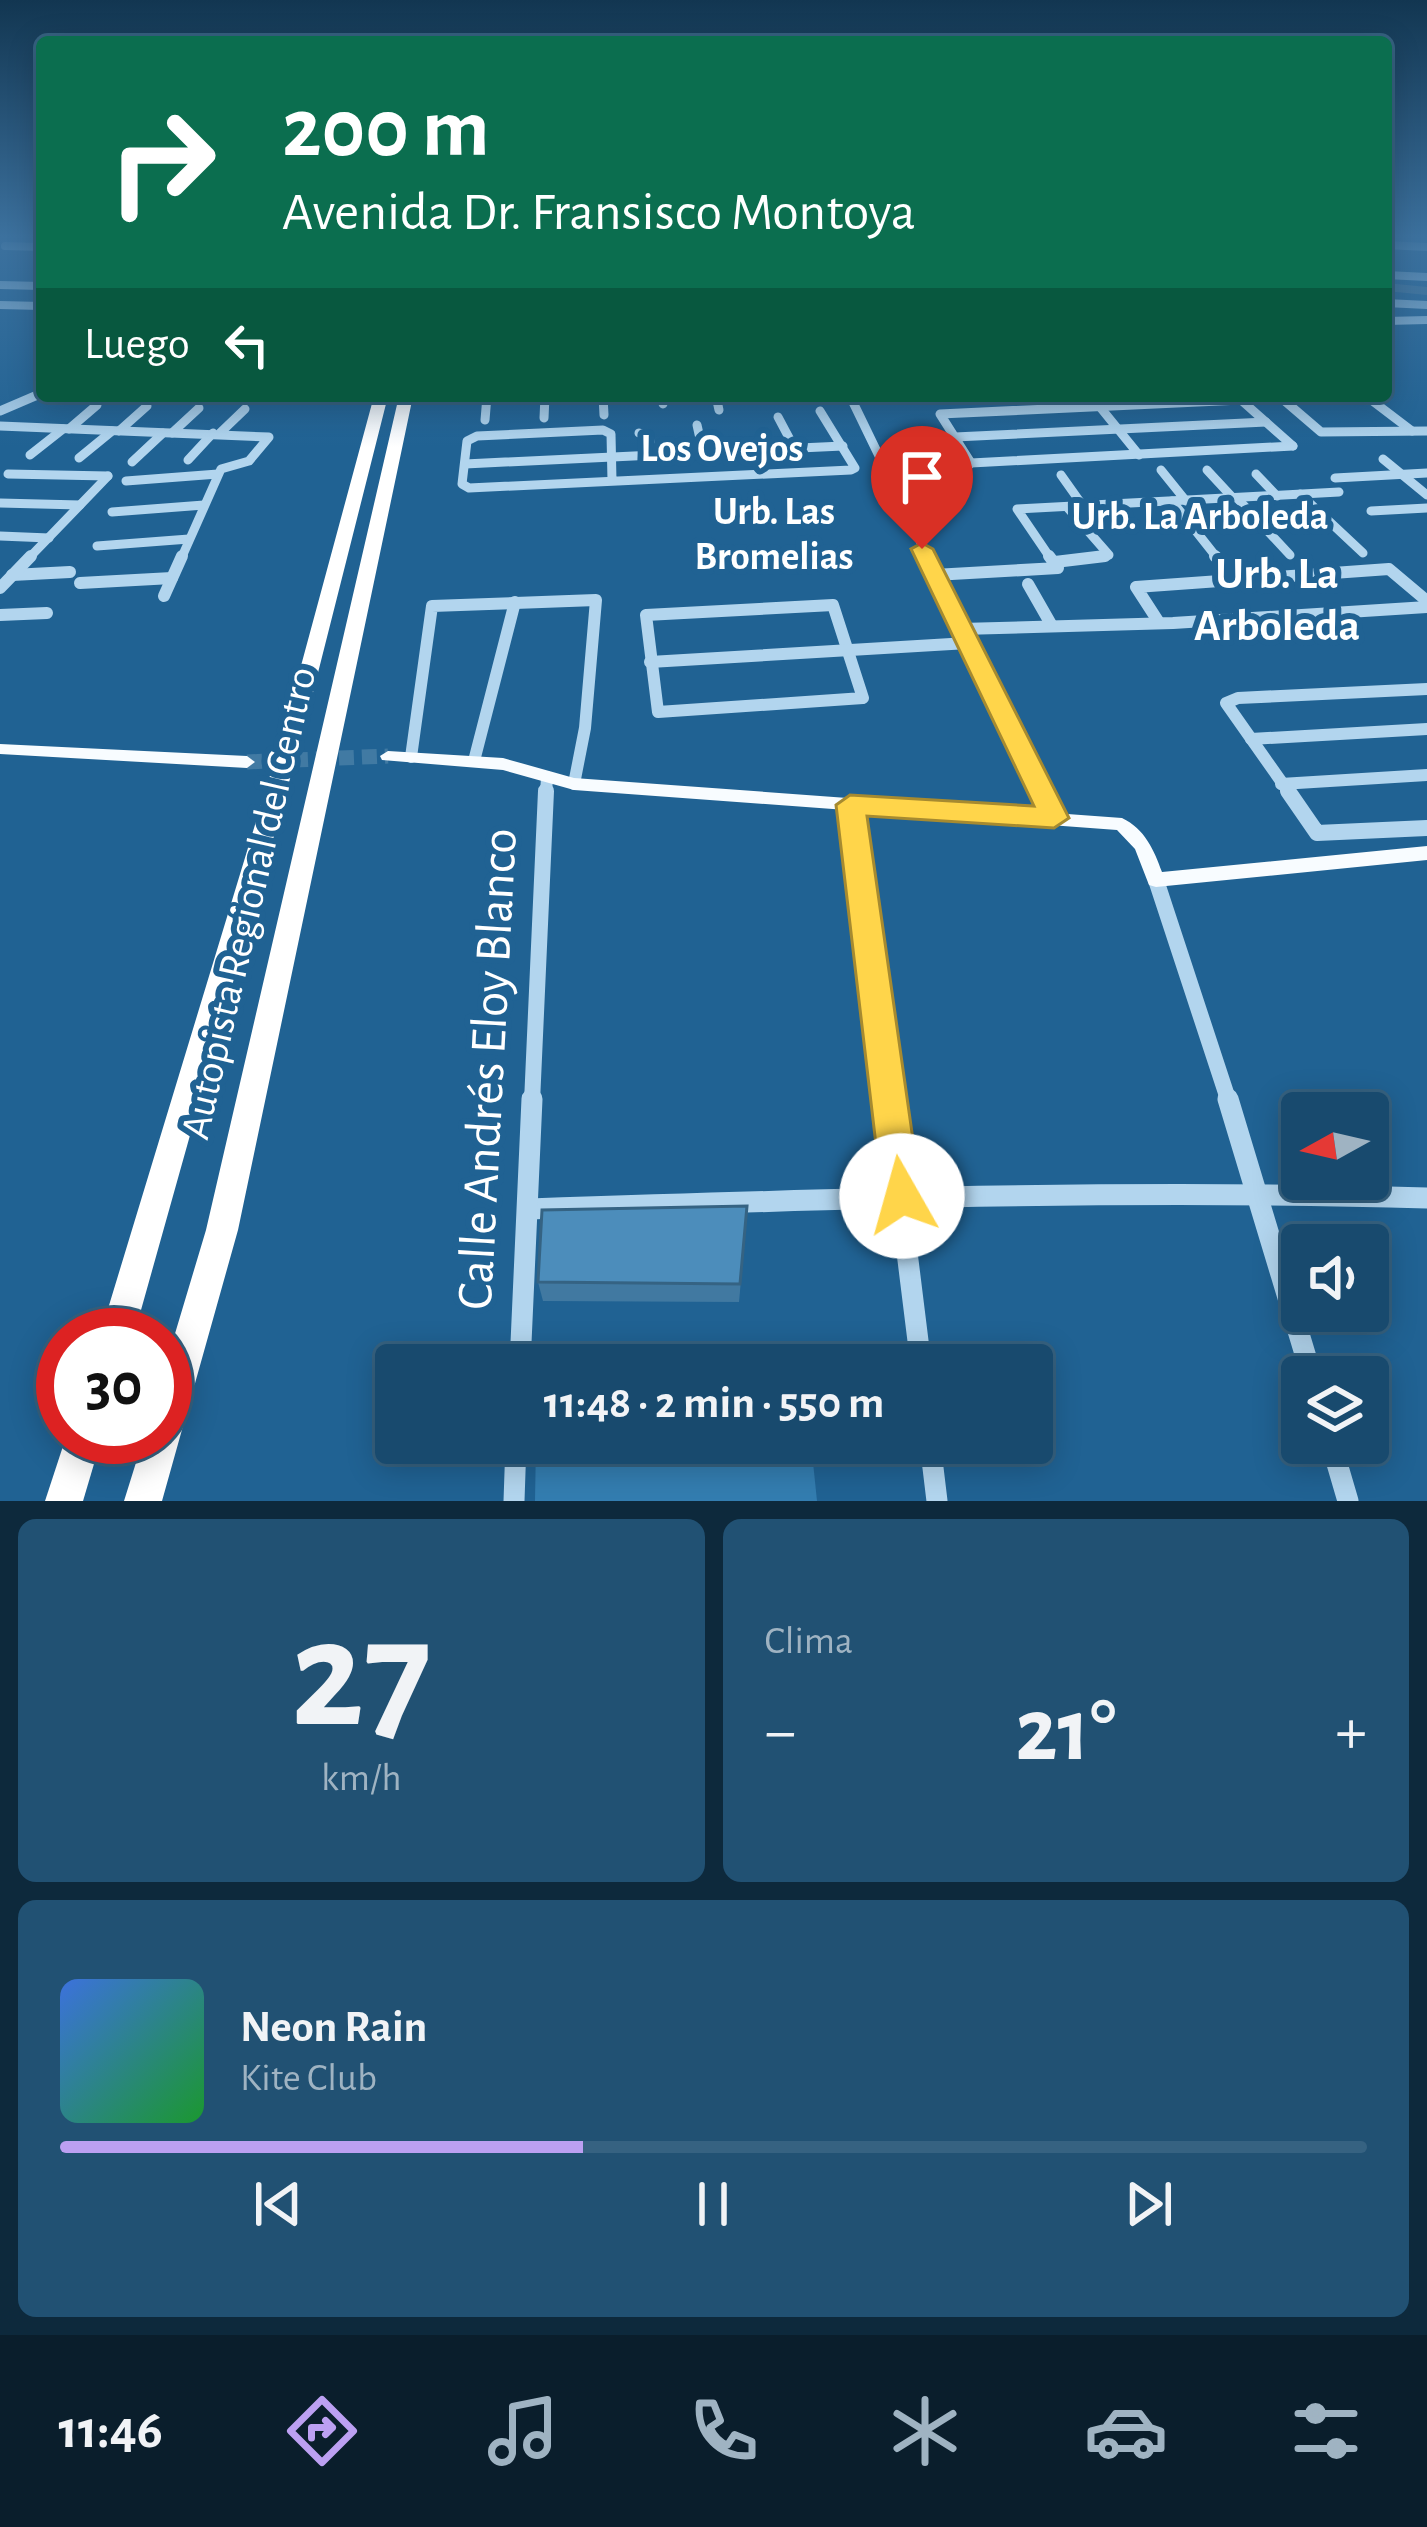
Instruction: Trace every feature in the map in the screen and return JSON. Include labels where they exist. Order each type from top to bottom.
[{"type":"highway","name":"Autopista Regional del Centro","points":[[125,1308],[292,736],[379,402]]},
{"type":"highway","name":"Autopista Regional del Centro","points":[[192,1333],[222,1229],[405,402]]},
{"type":"highway","points":[[64,1501],[76,1464]]},
{"type":"highway","points":[[143,1501],[154,1464]]},
{"type":"main road","points":[[0,749],[248,762]]},
{"type":"main road","points":[[388,756],[475,761],[574,784],[1122,824],[1133,831],[1156,880],[1427,854]]},
{"type":"street","points":[[1392,321],[1427,320]]},
{"type":"street","points":[[0,407],[36,392]]},
{"type":"street","points":[[485,420],[486,402]]},
{"type":"street","points":[[544,418],[545,402]]},
{"type":"street","points":[[603,402],[604,416]]},
{"type":"street","points":[[717,402],[719,410]]},
{"type":"street","points":[[853,402],[1054,818]]},
{"type":"street","points":[[971,463],[940,414],[1201,402]]},
{"type":"street","points":[[889,478],[959,475],[971,463],[1293,446],[1243,402]]},
{"type":"street","points":[[1286,402],[1321,432],[1427,431]]},
{"type":"street","points":[[1374,402],[1412,431]]},
{"type":"street","points":[[30,454],[97,405]]},
{"type":"street","points":[[79,458],[147,406]]},
{"type":"street","points":[[1100,407],[1139,455]]},
{"type":"street","points":[[132,462],[200,408]]},
{"type":"street","points":[[188,460],[244,409]]},
{"type":"street","points":[[612,481],[610,434],[603,430],[470,438],[461,484],[469,488],[732,476],[853,469],[856,464],[820,412]]},
{"type":"street","points":[[778,417],[792,445]]},
{"type":"street","points":[[955,437],[1266,422]]},
{"type":"street","points":[[697,425],[703,452]]},
{"type":"street","points":[[0,436],[6,426],[268,437],[249,461],[226,466],[218,474],[164,596]]},
{"type":"street","points":[[639,433],[650,436],[652,454]]},
{"type":"street","points":[[465,464],[870,440]]},
{"type":"street","points":[[726,451],[732,476]]},
{"type":"street","points":[[1383,459],[1427,495]]},
{"type":"street","points":[[1161,470],[1186,501]]},
{"type":"street","points":[[1207,470],[1290,555]]},
{"type":"street","points":[[1256,473],[1277,496]]},
{"type":"street","points":[[1335,478],[1427,473]]},
{"type":"street","points":[[0,588],[10,572],[108,476],[8,474]]},
{"type":"street","points":[[126,481],[218,474]]},
{"type":"street","points":[[1061,476],[1083,506]]},
{"type":"street","points":[[934,574],[1058,568],[1015,510],[1339,492]]},
{"type":"street","points":[[1300,494],[1363,553]]},
{"type":"street","points":[[1172,501],[1220,560]]},
{"type":"street","points":[[0,503],[80,505]]},
{"type":"street","points":[[112,512],[204,506]]},
{"type":"street","points":[[1055,562],[1108,555],[1066,507]]},
{"type":"street","points":[[1371,511],[1427,508]]},
{"type":"street","points":[[0,536],[49,538]]},
{"type":"street","points":[[97,546],[189,539]]},
{"type":"street","points":[[1157,621],[1136,587],[1389,569],[1427,604]]},
{"type":"street","points":[[10,572],[70,572]]},
{"type":"street","points":[[80,583],[172,578]]},
{"type":"street","points":[[1028,584],[1052,626]]},
{"type":"street","points":[[475,761],[515,602]]},
{"type":"street","points":[[411,757],[432,606],[598,602],[586,728],[574,784]]},
{"type":"street","points":[[829,604],[835,607],[850,650],[863,698],[665,714],[656,707],[646,615],[829,604]]},
{"type":"street","points":[[961,629],[1427,604]]},
{"type":"street","points":[[0,616],[47,613]]},
{"type":"street","points":[[650,662],[968,643]]},
{"type":"street","points":[[1427,689],[1226,703],[1313,830],[1332,835],[1427,828]]},
{"type":"street","points":[[1251,739],[1427,729]]},
{"type":"street","points":[[1281,784],[1427,775]]},
{"type":"street","name":"Calle Andrés Eloy Blanco","points":[[521,1344],[547,778]]},
{"type":"street","points":[[850,805],[919,1344]]},
{"type":"street","points":[[1332,835],[1350,860]]},
{"type":"street","points":[[1156,880],[1259,1194],[1306,1356]]},
{"type":"street","points":[[528,1209],[902,1196],[1427,1198]]},
{"type":"street","points":[[514,1501],[516,1464]]},
{"type":"street","points":[[933,1464],[937,1501]]},
{"type":"street","points":[[1337,1464],[1348,1501]]},
{"type":"shaded area","points":[[536,1464],[813,1464],[817,1501],[535,1501]]},
{"type":"building","points":[[747,1206],[740,1284],[538,1282],[542,1210]]},
{"type":"tunnel","points":[[247,762],[388,756]]},
{"type":"district","name":"Los Ovejos","points":[[722,449]]},
{"type":"district","name":"Urb. La Arboleda","points":[[1200,517]]},
{"type":"district","name":"Urb. Las Bromelias","points":[[774,534]]},
{"type":"district","name":"Urb. La Arboleda","points":[[1277,600]]},
{"type":"route","points":[[902,1196],[850,805],[1054,818],[922,549]]}]
